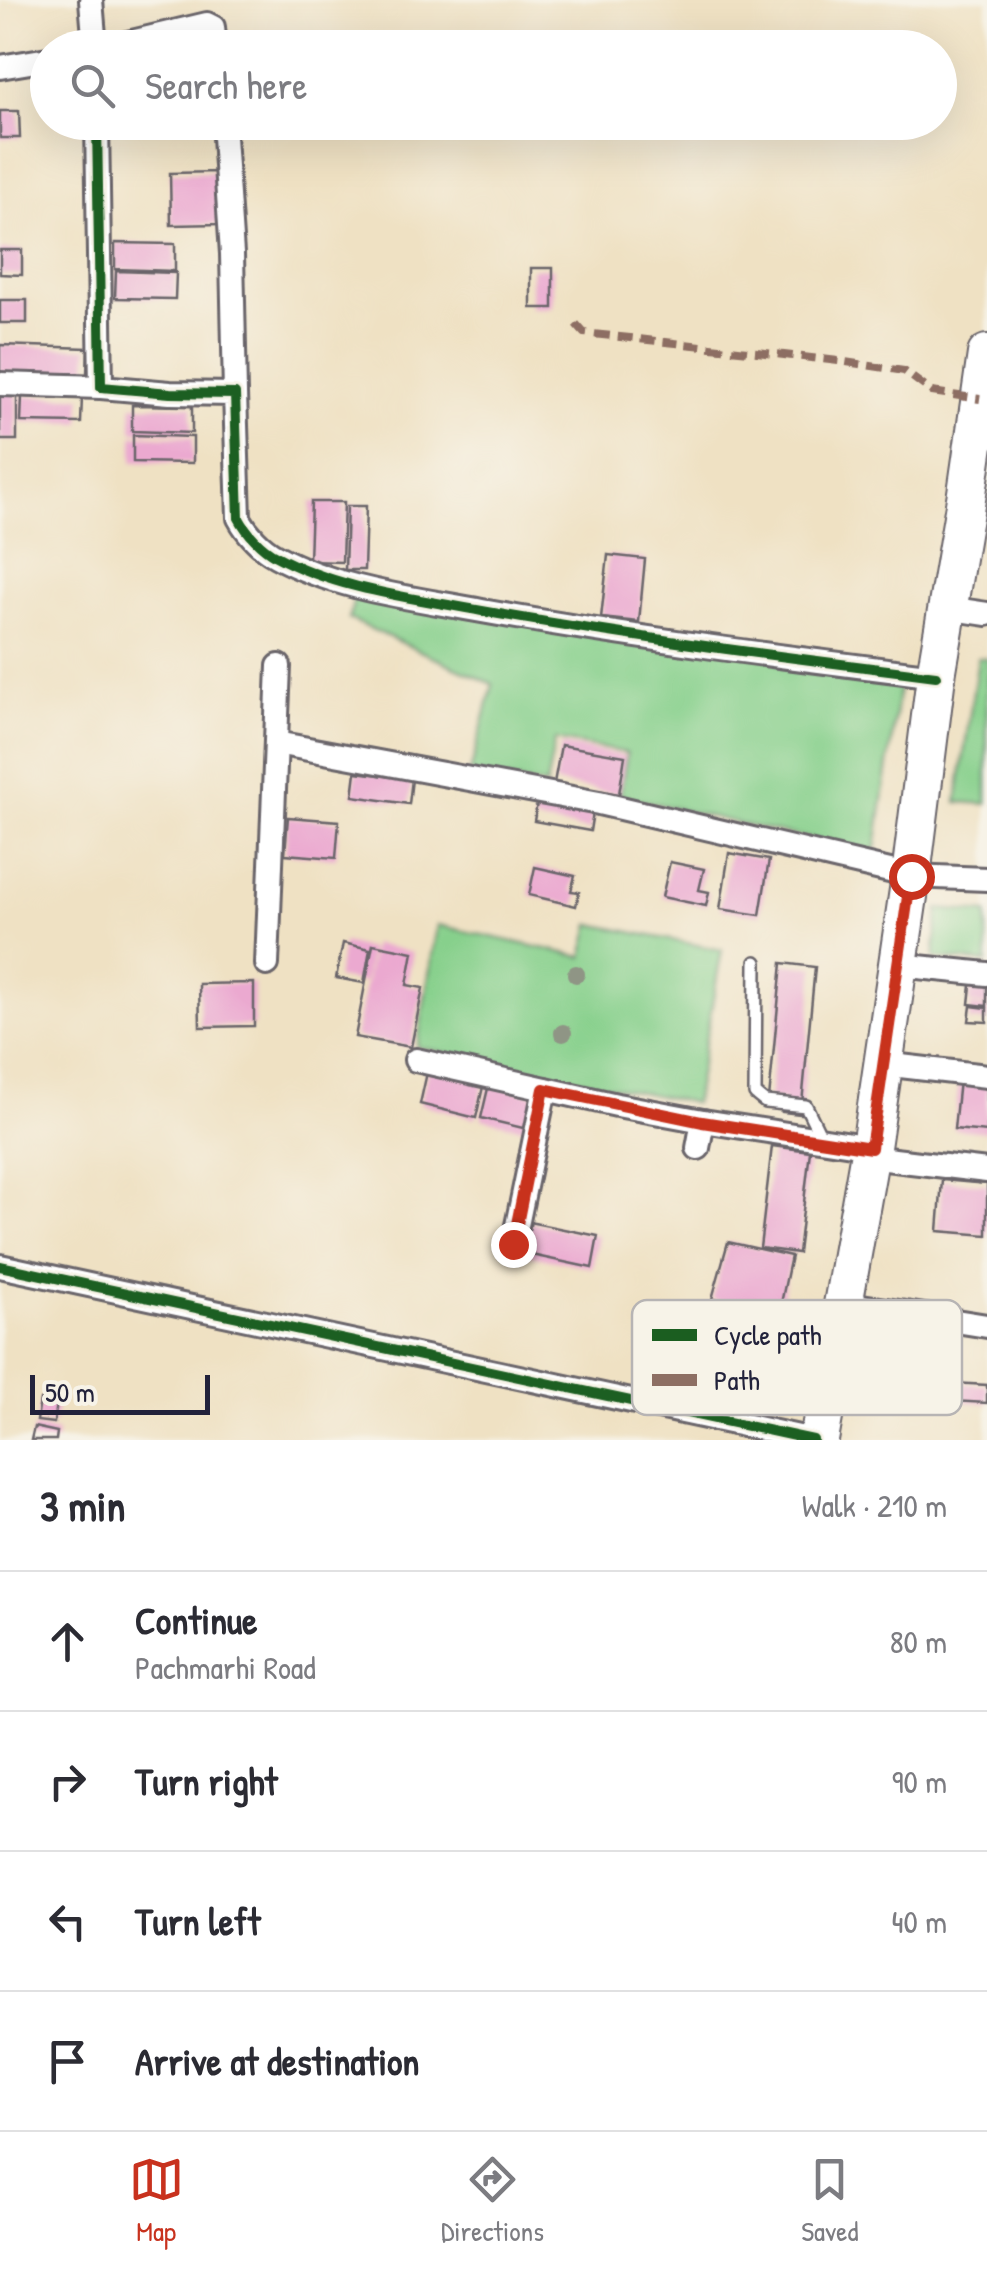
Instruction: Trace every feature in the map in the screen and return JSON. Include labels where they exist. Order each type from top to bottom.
[{"type":"main road","points":[[844,1300],[898,965],[947,608],[977,494],[987,354]]},
{"type":"main road","points":[[816,1440],[821,1415]]},
{"type":"street","points":[[92,0],[94,30]]},
{"type":"street","points":[[176,30],[200,24],[213,30]]},
{"type":"street","points":[[0,67],[30,62]]},
{"type":"street","points":[[97,140],[101,387]]},
{"type":"street","points":[[224,140],[232,254],[238,518],[269,552],[312,572],[390,594],[672,643],[936,676]]},
{"type":"street","points":[[0,384],[235,394]]},
{"type":"street","points":[[947,608],[987,614]]},
{"type":"street","points":[[267,964],[279,666]]},
{"type":"street","points":[[276,743],[599,803],[911,876],[987,879]]},
{"type":"street","points":[[898,965],[987,974]]},
{"type":"street","points":[[416,1060],[702,1122],[987,1170]]},
{"type":"street","points":[[883,1064],[987,1076]]},
{"type":"street","points":[[513,1244],[544,1089]]},
{"type":"street","points":[[698,1148],[702,1122]]},
{"type":"street","points":[[0,1266],[632,1401]]},
{"type":"street","points":[[962,1322],[987,1326]]},
{"type":"street","points":[[699,1415],[816,1440]]},
{"type":"lane","points":[[756,962],[755,1094],[765,1102],[806,1106],[823,1140]]},
{"type":"green space","points":[[356,591],[901,675],[876,848],[870,851],[758,828],[620,795],[627,753],[555,740],[546,786],[470,773],[493,684],[349,619]]},
{"type":"green space","points":[[978,658],[987,658],[987,804],[957,802]]},
{"type":"green space","points":[[939,909],[987,913],[987,963],[934,958]]},
{"type":"green space","points":[[591,924],[722,950],[694,1103],[417,1047],[437,925],[583,957]]},
{"type":"building","points":[[0,111],[19,111],[20,138],[0,138]]},
{"type":"building","points":[[219,172],[221,224],[171,225],[170,173]]},
{"type":"building","points":[[115,243],[175,244],[175,271],[115,269]]},
{"type":"building","points":[[0,250],[22,250],[22,275],[0,274]]},
{"type":"building","points":[[531,268],[553,268],[553,308],[531,308]]},
{"type":"building","points":[[116,271],[176,273],[175,299],[115,298]]},
{"type":"building","points":[[0,300],[27,300],[27,323],[0,323]]},
{"type":"building","points":[[0,345],[88,348],[87,374],[0,372]]},
{"type":"building","points":[[0,389],[17,390],[17,440],[0,440]]},
{"type":"building","points":[[22,396],[82,397],[81,423],[21,422]]},
{"type":"building","points":[[132,405],[192,406],[192,433],[132,431]]},
{"type":"building","points":[[133,435],[193,437],[193,463],[133,462]]},
{"type":"building","points":[[311,502],[344,502],[342,562],[309,561]]},
{"type":"building","points":[[347,506],[366,506],[364,570],[345,570]]},
{"type":"building","points":[[608,555],[645,559],[639,622],[601,618]]},
{"type":"building","points":[[561,745],[625,756],[619,794],[554,783]]},
{"type":"building","points":[[356,772],[412,779],[409,804],[353,796]]},
{"type":"building","points":[[537,803],[593,812],[590,831],[534,821]]},
{"type":"building","points":[[288,817],[339,821],[336,858],[285,854]]},
{"type":"building","points":[[729,853],[769,860],[760,915],[720,909]]},
{"type":"building","points":[[670,862],[704,869],[699,890],[709,892],[706,906],[662,897]]},
{"type":"building","points":[[535,867],[575,876],[571,891],[579,892],[576,906],[529,895]]},
{"type":"building","points":[[343,943],[370,949],[364,983],[336,978]]},
{"type":"building","points":[[373,944],[413,952],[407,985],[423,988],[411,1047],[355,1037]]},
{"type":"building","points":[[782,963],[815,967],[801,1114],[782,1112],[783,1100],[769,1099]]},
{"type":"building","points":[[972,976],[987,978],[987,1006],[969,1004]]},
{"type":"building","points":[[254,983],[254,1026],[200,1027],[199,984]]},
{"type":"building","points":[[971,1006],[987,1008],[987,1022],[969,1021]]},
{"type":"building","points":[[428,1068],[484,1082],[476,1118],[420,1104]]},
{"type":"building","points":[[959,1080],[987,1083],[987,1132],[954,1129]]},
{"type":"building","points":[[489,1084],[535,1095],[527,1129],[481,1118]]},
{"type":"building","points":[[772,1146],[810,1151],[798,1253],[760,1248]]},
{"type":"building","points":[[942,1180],[987,1184],[987,1235],[938,1231]]},
{"type":"building","points":[[529,1222],[598,1236],[592,1268],[522,1253]]},
{"type":"building","points":[[728,1242],[791,1256],[782,1300],[712,1299]]},
{"type":"building","points":[[962,1384],[987,1385],[987,1403],[962,1402]]},
{"type":"building","points":[[40,1400],[57,1403],[54,1423],[37,1421]]},
{"type":"building","points":[[34,1427],[57,1432],[56,1440],[31,1440]]},
{"type":"marked path","points":[[576,324],[584,333],[904,371],[932,392],[980,399]]},
{"type":"cycle path","points":[[97,140],[101,387],[235,394],[239,518],[270,553],[325,577],[403,597],[652,638],[936,676]]},
{"type":"cycle path","points":[[0,1266],[632,1401]]},
{"type":"cycle path","points":[[696,1415],[813,1440]]},
{"type":"route","points":[[513,1244],[544,1089],[702,1122],[871,1148],[911,876]]}]
